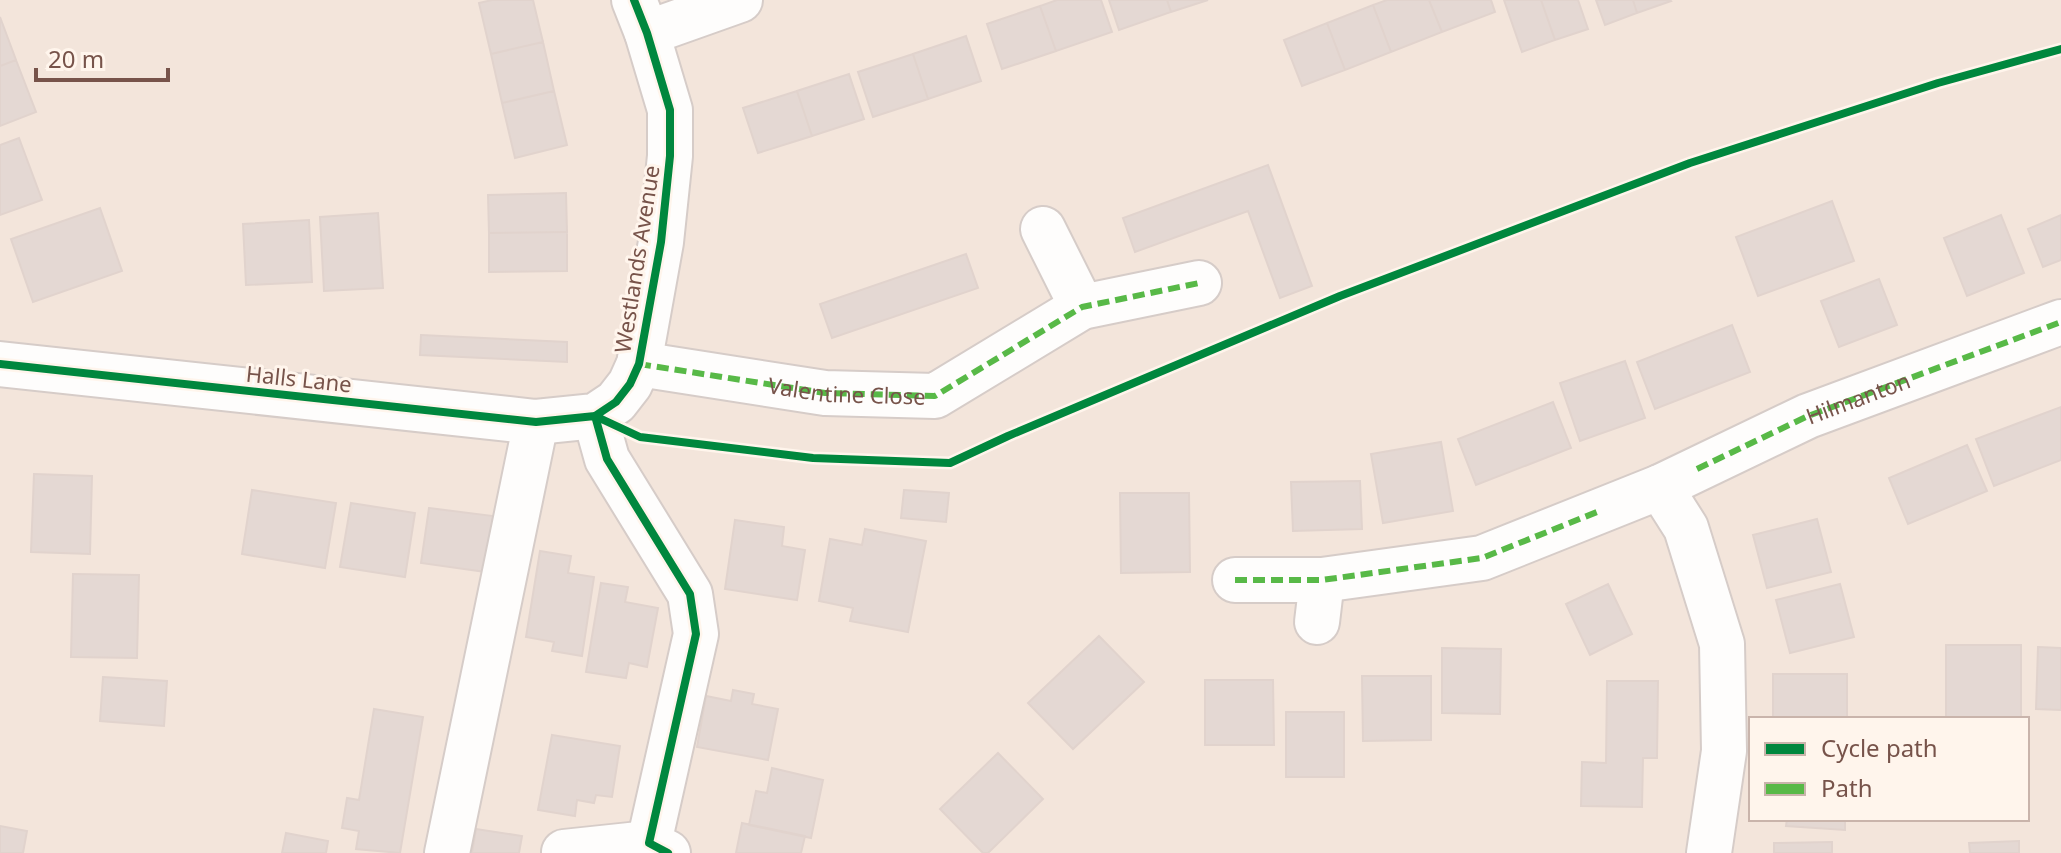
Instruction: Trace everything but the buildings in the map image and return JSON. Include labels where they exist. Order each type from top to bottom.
[{"type":"street","points":[[641,16],[740,0]]},
{"type":"street","name":"Westlands Avenue","points":[[595,416],[616,402],[630,384],[639,364],[661,242],[670,156],[670,110],[641,16]]},
{"type":"street","points":[[1043,229],[1082,307]]},
{"type":"street","name":"Valentine Close","points":[[639,364],[825,393],[935,396],[1082,307],[1199,283]]},
{"type":"street","name":"Hilmanton","points":[[1235,580],[1319,601],[1482,558],[1660,487],[1808,416],[2061,322]]},
{"type":"street","name":"Halls Lane","points":[[0,364],[536,422],[595,416]]},
{"type":"street","points":[[564,852],[659,848],[696,634],[690,594],[607,459],[595,416]]},
{"type":"street","points":[[447,853],[536,422]]},
{"type":"street","points":[[1660,487],[1686,528],[1722,644],[1724,751],[1709,853]]},
{"type":"shaded area","points":[[0,0],[2061,0],[2061,853],[0,853]]},
{"type":"marked path","points":[[639,364],[825,393],[935,396],[1082,307],[1199,283]]},
{"type":"marked path","points":[[1697,469],[1808,416],[2061,322]]},
{"type":"marked path","points":[[1235,580],[1322,580],[1482,558],[1597,512]]},
{"type":"cycle path","points":[[0,364],[536,422],[595,416],[616,402],[630,384],[639,364],[661,242],[670,156],[670,110],[634,0]]},
{"type":"cycle path","points":[[595,416],[640,437],[813,458],[950,463],[1340,296],[1690,163],[1938,83],[2061,49]]},
{"type":"cycle path","points":[[595,416],[607,459],[690,594],[696,634],[649,843],[668,853]]}]
